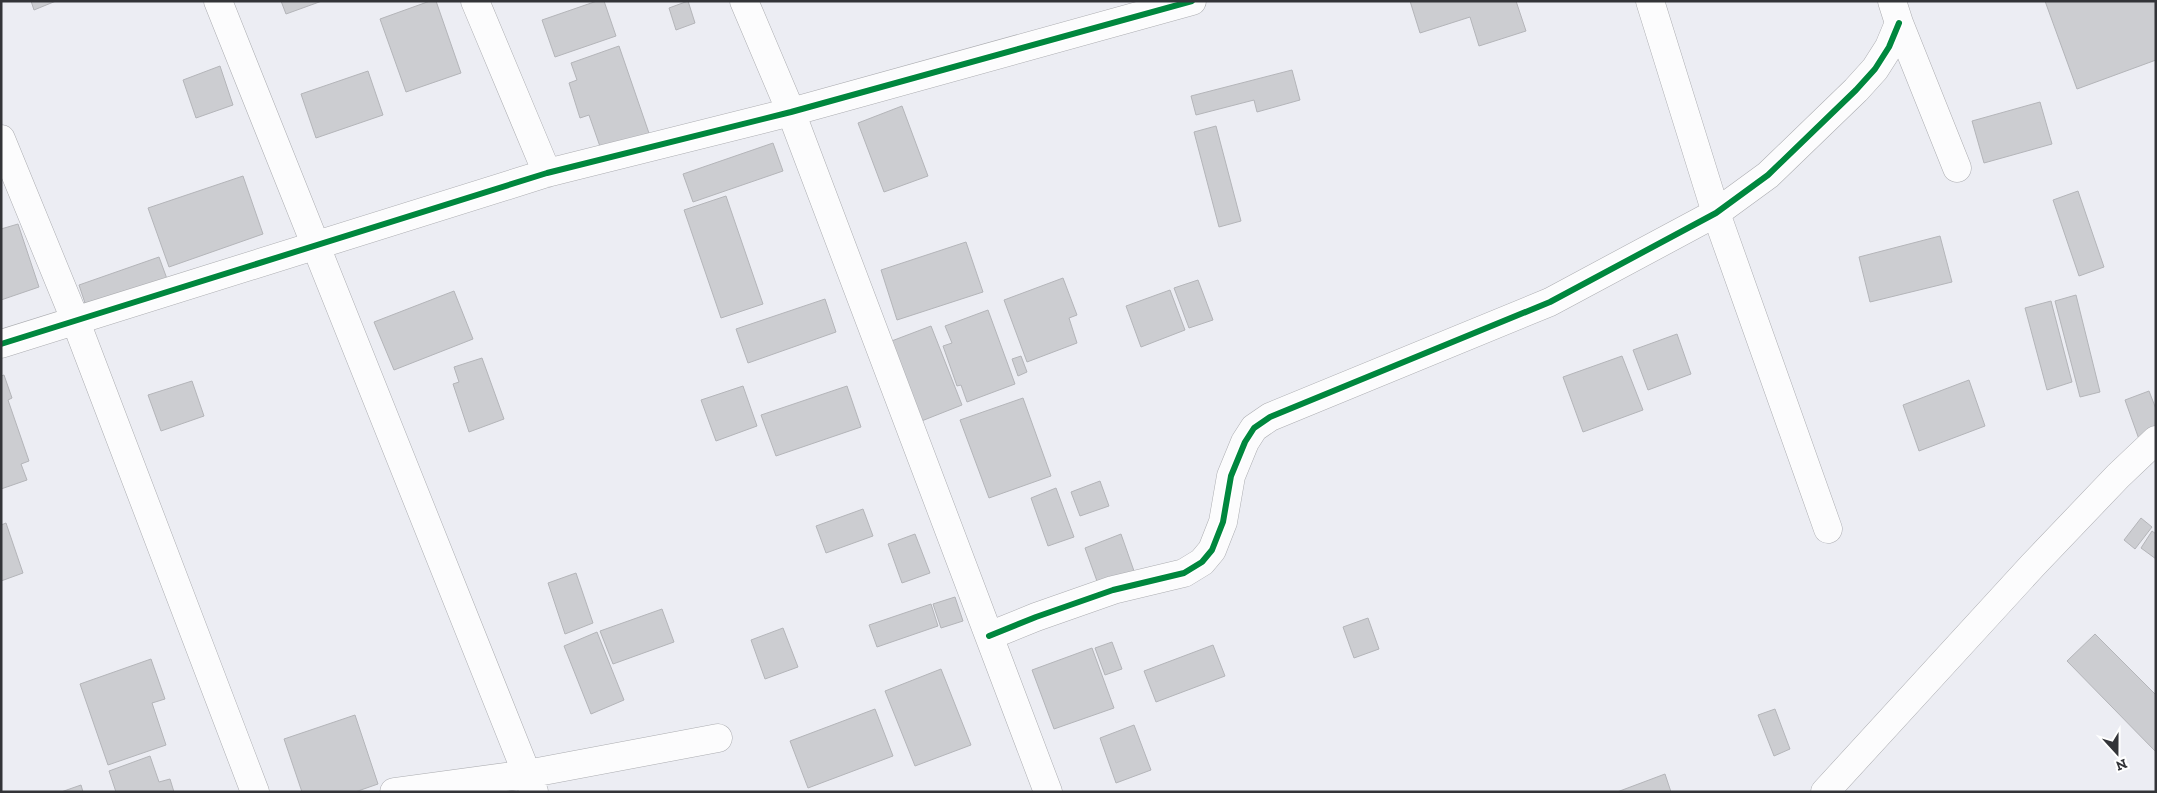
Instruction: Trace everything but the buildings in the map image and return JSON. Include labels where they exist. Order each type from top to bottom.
[{"type":"street","points":[[218,1],[531,783]]},
{"type":"street","points":[[475,1],[547,173]]},
{"type":"street","points":[[744,1],[791,112],[1048,792]]},
{"type":"street","points":[[1,344],[547,173],[791,112],[1192,1]]},
{"type":"street","points":[[1650,1],[1716,213],[1828,529]]},
{"type":"street","points":[[989,636],[1112,590],[1184,573],[1202,562],[1212,550],[1223,522],[1231,476],[1245,442],[1254,428],[1270,417],[1550,302],[1716,213],[1768,175],[1856,90],[1880,62],[1889,47],[1895,12]]},
{"type":"street","points":[[1895,12],[1957,168]]},
{"type":"street","points":[[1,139],[76,322],[254,792]]},
{"type":"street","points":[[1825,792],[2033,565],[2118,476],[2156,440]]},
{"type":"street","points":[[394,792],[531,783],[718,738]]},
{"type":"cycle path","points":[[1,344],[547,173],[791,112],[1192,1]]},
{"type":"cycle path","points":[[989,636],[1113,590],[1184,573],[1202,562],[1212,550],[1223,522],[1231,476],[1245,442],[1254,428],[1270,417],[1550,302],[1716,213],[1768,175],[1856,90],[1875,69],[1889,47],[1899,23]]}]
